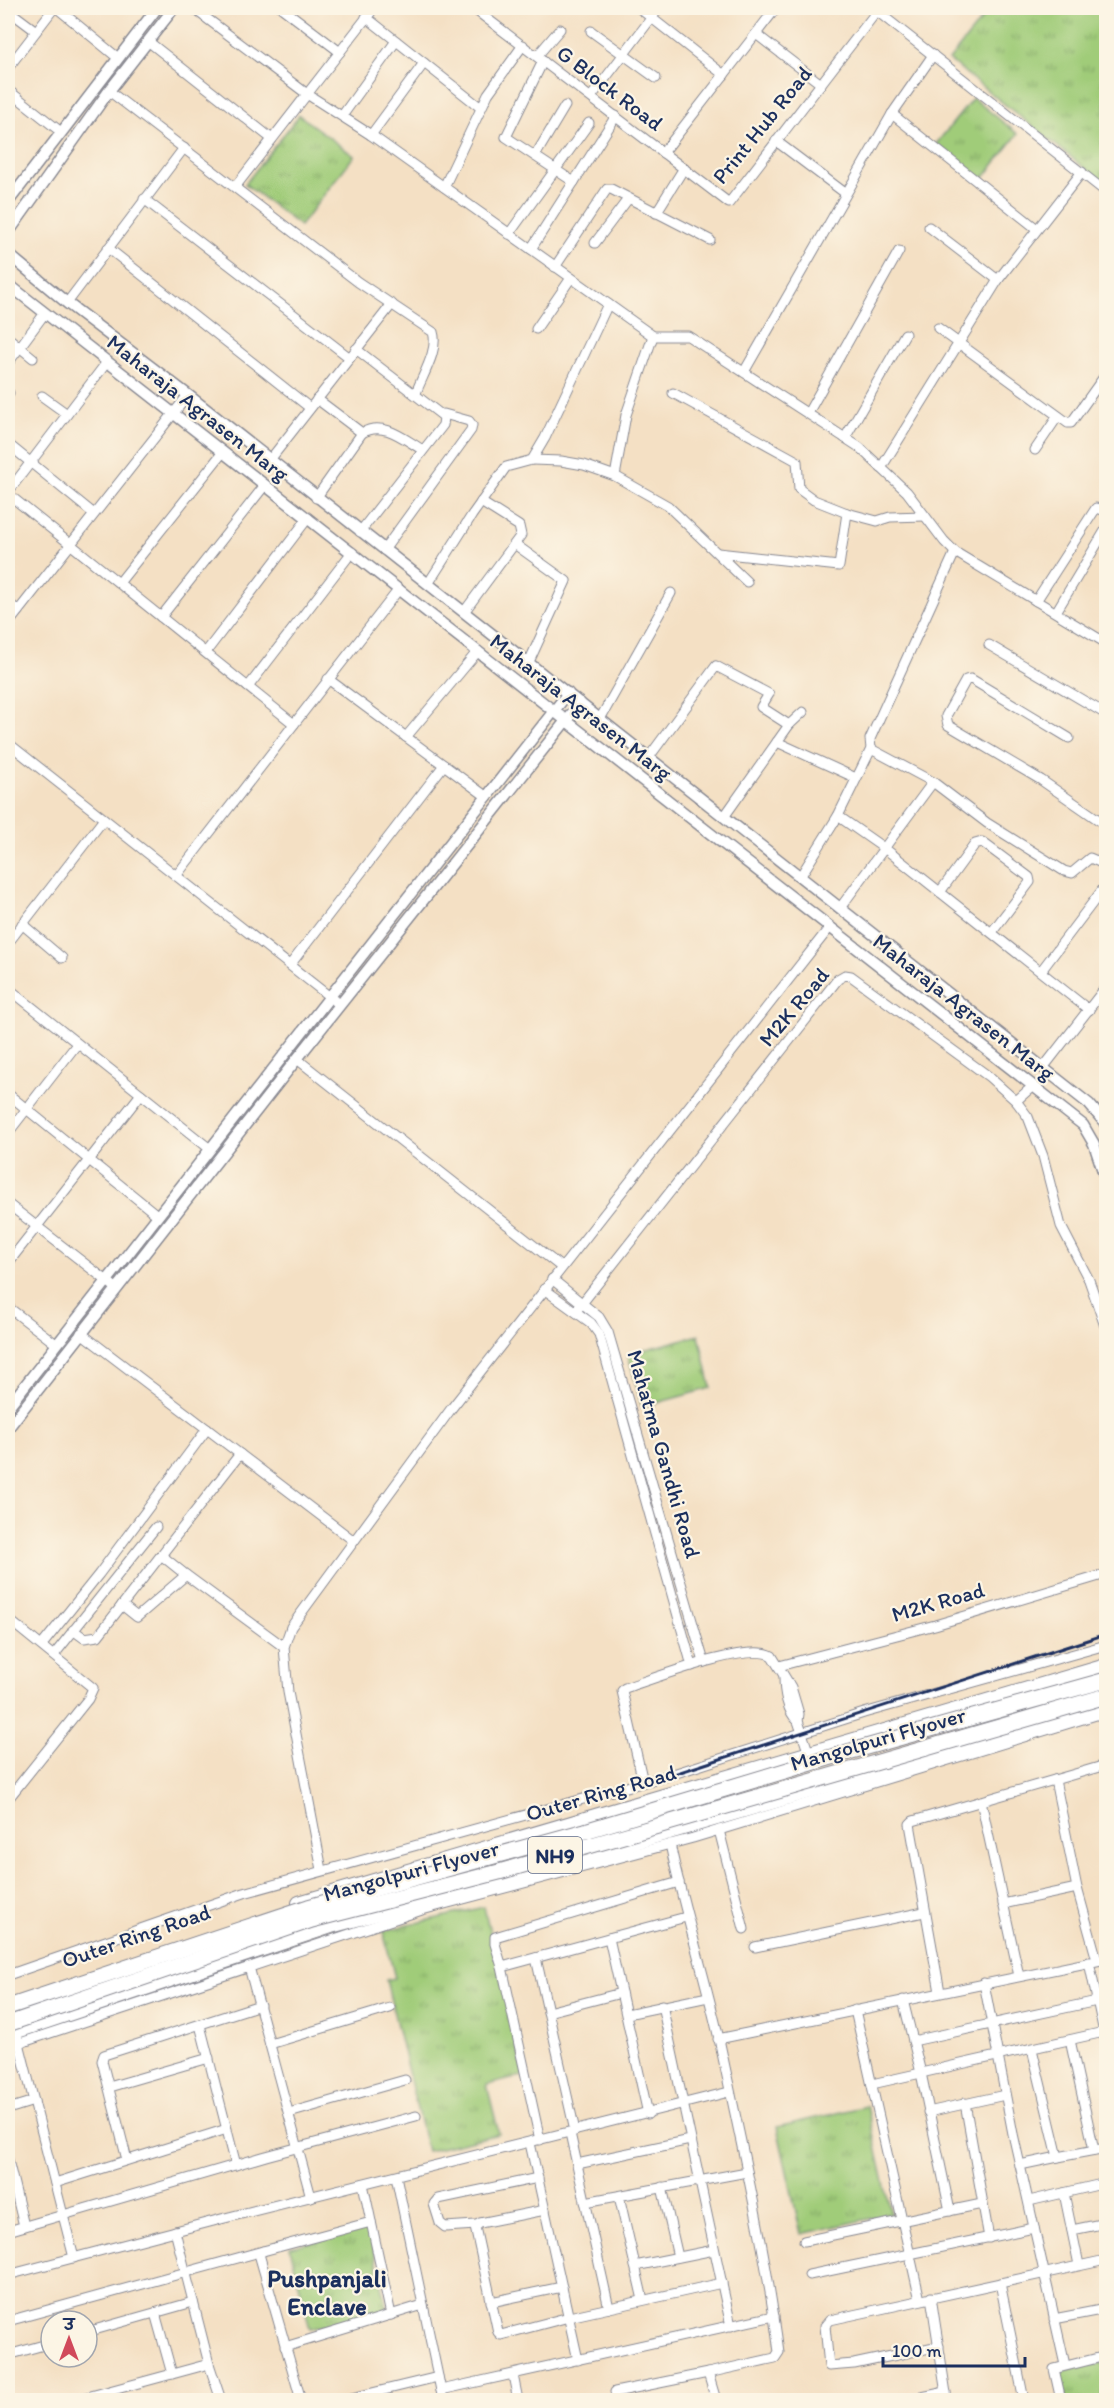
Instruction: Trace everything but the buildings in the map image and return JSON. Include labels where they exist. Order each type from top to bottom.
[{"type":"highway","name":"Mangolpuri Flyover","points":[[8,2007],[308,1907],[585,1831],[848,1752],[1107,1680]]},
{"type":"highway","name":"Mangolpuri Flyover","points":[[12,2033],[312,1920],[499,1872],[1107,1696]]},
{"type":"main road","name":"Outer Ring Road","points":[[8,2001],[326,1894],[1107,1666]]},
{"type":"main road","points":[[1020,1691],[1031,1727]]},
{"type":"main road","points":[[12,2033],[331,1926],[591,1855],[1107,1704]]},
{"type":"street","points":[[8,68],[56,8],[118,58]]},
{"type":"street","points":[[8,202],[157,8]]},
{"type":"street","points":[[8,233],[109,91],[174,8]]},
{"type":"street","points":[[193,8],[307,94],[371,135],[653,336],[688,336],[859,447],[906,492],[955,552],[1107,643]]},
{"type":"street","points":[[282,8],[340,52]]},
{"type":"street","points":[[235,187],[374,8]]},
{"type":"street","points":[[639,8],[724,75]]},
{"type":"street","points":[[591,97],[659,8]]},
{"type":"street","name":"G Block Road","points":[[479,9],[663,153],[776,8]]},
{"type":"street","points":[[875,9],[1107,192]]},
{"type":"street","name":"Print Hub Road","points":[[663,153],[729,203],[821,84],[875,9]]},
{"type":"street","points":[[8,10],[36,31]]},
{"type":"street","points":[[366,18],[481,108]]},
{"type":"street","points":[[561,28],[540,58],[506,138],[574,182]]},
{"type":"street","points":[[591,31],[656,78]]},
{"type":"street","points":[[756,34],[821,84]]},
{"type":"street","points":[[342,116],[396,41]]},
{"type":"street","points":[[149,42],[272,139]]},
{"type":"street","points":[[444,187],[488,94],[523,45]]},
{"type":"street","points":[[744,372],[892,114],[933,55]]},
{"type":"street","points":[[371,135],[424,63]]},
{"type":"street","points":[[8,90],[62,132]]},
{"type":"street","points":[[109,91],[358,282],[433,332],[435,339],[416,393]]},
{"type":"street","points":[[535,156],[565,105]]},
{"type":"street","points":[[892,114],[1037,229]]},
{"type":"street","points":[[531,249],[616,116]]},
{"type":"street","points":[[509,234],[589,123]]},
{"type":"street","points":[[776,141],[845,193]]},
{"type":"street","points":[[67,303],[184,148]]},
{"type":"street","points":[[656,213],[684,168]]},
{"type":"street","points":[[881,468],[998,279],[1082,172]]},
{"type":"street","points":[[555,267],[607,189],[710,240]]},
{"type":"street","points":[[144,199],[350,358]]},
{"type":"street","points":[[595,243],[628,199]]},
{"type":"street","points":[[929,227],[998,279]]},
{"type":"street","points":[[108,248],[310,408]]},
{"type":"street","points":[[808,413],[899,251]]},
{"type":"street","name":"Maharaja Agrasen Marg","points":[[8,254],[67,303],[529,662],[1089,1104],[1107,1124]]},
{"type":"street","points":[[536,329],[571,278]]},
{"type":"street","name":"Maharaja Agrasen Marg","points":[[8,284],[1083,1125],[1104,1160],[1107,1180]]},
{"type":"street","points":[[269,461],[392,304]]},
{"type":"street","points":[[532,460],[545,438],[608,304]]},
{"type":"street","points":[[8,363],[45,313]]},
{"type":"street","points":[[938,328],[1058,416],[1071,423],[1107,374]]},
{"type":"street","points":[[845,438],[905,334]]},
{"type":"street","points":[[615,476],[626,415],[653,336]]},
{"type":"street","points":[[11,340],[33,358]]},
{"type":"street","points":[[356,349],[444,414],[469,421],[472,425],[471,430],[384,550]]},
{"type":"street","points":[[107,362],[8,493],[294,724]]},
{"type":"street","points":[[673,393],[797,461],[799,489],[814,500],[847,513],[878,521],[890,517],[925,516]]},
{"type":"street","points":[[8,624],[188,395]]},
{"type":"street","points":[[42,396],[68,414]]},
{"type":"street","points":[[317,399],[362,433]]},
{"type":"street","points":[[360,532],[443,424],[444,414]]},
{"type":"street","points":[[1035,450],[1058,416]]},
{"type":"street","points":[[316,498],[362,433],[370,428],[389,430],[423,450]]},
{"type":"street","points":[[8,444],[94,514]]},
{"type":"street","points":[[119,583],[223,452]]},
{"type":"street","points":[[428,584],[506,467],[532,460],[584,465],[615,476],[668,506],[747,582]]},
{"type":"street","points":[[161,617],[265,485]]},
{"type":"street","points":[[464,612],[521,536],[519,526],[481,502]]},
{"type":"street","points":[[1036,601],[1096,508],[1107,511]]},
{"type":"street","points":[[718,553],[839,566],[847,513]]},
{"type":"street","points":[[206,652],[308,518]]},
{"type":"street","points":[[1056,612],[1107,529]]},
{"type":"street","points":[[516,544],[566,581],[529,662]]},
{"type":"street","points":[[248,687],[352,552]]},
{"type":"street","points":[[800,876],[838,816],[870,749],[870,739],[955,552]]},
{"type":"street","points":[[176,876],[399,589]]},
{"type":"street","points":[[600,718],[671,593]]},
{"type":"street","points":[[8,602],[18,610]]},
{"type":"street","points":[[989,645],[1107,714]]},
{"type":"street","points":[[406,737],[478,651]]},
{"type":"street","points":[[649,758],[716,666],[769,694],[760,707],[789,725]]},
{"type":"street","points":[[328,679],[486,797]]},
{"type":"street","points":[[1069,738],[971,679],[966,680],[946,716],[948,725],[1106,822]]},
{"type":"street","points":[[8,1407],[568,693]]},
{"type":"street","points":[[8,1428],[116,1288],[580,703]]},
{"type":"street","points":[[724,817],[789,725],[803,712]]},
{"type":"street","points":[[777,742],[856,778]]},
{"type":"street","points":[[8,743],[340,1005]]},
{"type":"street","points":[[870,749],[933,782],[987,824],[1064,871],[1072,873],[1090,858],[1107,865]]},
{"type":"street","points":[[290,965],[444,765]]},
{"type":"street","points":[[840,908],[933,782]]},
{"type":"street","points":[[838,816],[884,848],[1089,1010]]},
{"type":"street","points":[[8,943],[104,819]]},
{"type":"street","points":[[940,892],[975,844],[982,842],[1029,877],[1030,882],[992,932]]},
{"type":"street","points":[[1041,971],[1107,885]]},
{"type":"street","points":[[22,924],[62,958]]},
{"type":"street","points":[[322,1870],[288,1692],[284,1647],[291,1627],[451,1409],[830,927]]},
{"type":"street","name":"M2K Road","points":[[579,1307],[838,979],[845,975],[851,976],[988,1076],[1016,1101],[1037,1137],[1061,1226],[1089,1280],[1107,1329]]},
{"type":"street","points":[[1043,1068],[1107,987]]},
{"type":"street","points":[[8,988],[210,1149]]},
{"type":"street","points":[[8,1133],[77,1044]]},
{"type":"street","points":[[297,1059],[561,1267]]},
{"type":"street","points":[[1016,1101],[1033,1086]]},
{"type":"street","points":[[8,1094],[157,1215]]},
{"type":"street","points":[[8,1263],[141,1094]]},
{"type":"street","points":[[8,1204],[116,1288]]},
{"type":"street","name":"Mahatma Gandhi Road","points":[[552,1279],[579,1307],[599,1334],[692,1666]]},
{"type":"street","name":"Mahatma Gandhi Road","points":[[544,1289],[599,1317],[608,1332],[704,1662]]},
{"type":"street","points":[[8,1307],[56,1344]]},
{"type":"street","points":[[81,1333],[354,1541]]},
{"type":"street","points":[[42,1645],[99,1574],[207,1429]]},
{"type":"street","points":[[73,1630],[84,1638],[98,1636],[240,1454]]},
{"type":"street","points":[[54,1655],[156,1527]]},
{"type":"street","points":[[161,1555],[284,1647]]},
{"type":"street","name":"M2K Road","points":[[779,1666],[934,1625],[1107,1574]]},
{"type":"street","points":[[122,1605],[137,1617],[186,1575]]},
{"type":"street","points":[[8,1619],[92,1685],[93,1691],[8,1800]]},
{"type":"street","points":[[8,1975],[244,1893],[643,1782],[864,1713],[1107,1645]]},
{"type":"street","points":[[643,1782],[622,1691],[625,1688],[704,1662],[763,1651],[772,1656],[791,1687],[799,1714],[798,1721],[809,1754]]},
{"type":"street","points":[[12,2033],[249,1966],[422,1910],[719,1830],[1107,1712]]},
{"type":"street","points":[[940,1992],[924,1912],[910,1824],[912,1821],[1107,1765]]},
{"type":"street","points":[[872,2084],[1070,2040],[1105,2037],[1098,1960],[1077,1887],[1055,1780]]},
{"type":"street","points":[[981,1801],[1019,1976]]},
{"type":"street","points":[[719,1830],[744,1929]]},
{"type":"street","points":[[615,2392],[708,2373],[779,2355],[747,2172],[718,2038],[686,1917],[670,1844]]},
{"type":"street","points":[[578,2360],[538,2178],[535,2141],[502,1967],[494,1940],[500,1934],[679,1882]]},
{"type":"street","points":[[1003,1904],[1077,1887]]},
{"type":"street","points":[[754,1947],[924,1912]]},
{"type":"street","points":[[502,1967],[686,1917]]},
{"type":"street","points":[[609,1938],[648,2114]]},
{"type":"street","points":[[536,1958],[573,2132],[577,2164],[609,2308]]},
{"type":"street","points":[[718,2038],[1098,1960]]},
{"type":"street","points":[[249,1966],[311,2197]]},
{"type":"street","points":[[984,1983],[1005,2095],[1065,2366]]},
{"type":"street","points":[[548,2012],[621,1993]]},
{"type":"street","points":[[627,2014],[708,1997]]},
{"type":"street","points":[[903,2000],[950,2211]]},
{"type":"street","points":[[913,2041],[1101,2003]]},
{"type":"street","points":[[128,2160],[102,2061],[108,2052],[260,2005]]},
{"type":"street","points":[[662,2005],[731,2326]]},
{"type":"street","points":[[270,2044],[390,2008]]},
{"type":"street","points":[[855,2010],[900,2220],[920,2300]]},
{"type":"street","points":[[200,2025],[236,2164]]},
{"type":"street","points":[[8,2047],[12,2033]]},
{"type":"street","points":[[12,2033],[34,2101],[74,2258]]},
{"type":"street","points":[[1070,2040],[1094,2150]]},
{"type":"street","points":[[1032,2049],[1058,2157]]},
{"type":"street","points":[[109,2087],[209,2058]]},
{"type":"street","points":[[289,2113],[405,2080]]},
{"type":"street","points":[[8,2275],[729,2092]]},
{"type":"street","points":[[928,2112],[1005,2095]]},
{"type":"street","points":[[8,2109],[34,2101]]},
{"type":"street","points":[[965,2103],[989,2238]]},
{"type":"street","points":[[8,2231],[236,2164],[416,2116]]},
{"type":"street","points":[[55,2183],[227,2129]]},
{"type":"street","points":[[577,2164],[690,2140]]},
{"type":"street","points":[[1020,2165],[1107,2148]]},
{"type":"street","points":[[8,2160],[24,2226]]},
{"type":"street","points":[[585,2202],[747,2172]]},
{"type":"street","points":[[396,2176],[443,2400]]},
{"type":"street","points":[[538,2178],[438,2199],[434,2204],[440,2223],[445,2227],[476,2225],[545,2210]]},
{"type":"street","points":[[1029,2201],[1107,2183]]},
{"type":"street","points":[[363,2184],[392,2315]]},
{"type":"street","points":[[662,2187],[678,2257]]},
{"type":"street","points":[[1064,2193],[1079,2265]]},
{"type":"street","points":[[619,2196],[643,2300]]},
{"type":"street","points":[[804,2241],[982,2204]]},
{"type":"street","points":[[8,2321],[371,2222]]},
{"type":"street","points":[[1072,2230],[1107,2223]]},
{"type":"street","points":[[476,2225],[491,2302],[498,2332],[501,2335],[569,2317],[722,2283]]},
{"type":"street","points":[[809,2275],[1034,2228]]},
{"type":"street","points":[[175,2231],[209,2364],[221,2400]]},
{"type":"street","points":[[635,2266],[714,2250]]},
{"type":"street","points":[[263,2251],[259,2257],[301,2400]]},
{"type":"street","points":[[939,2346],[854,2364],[829,2366],[825,2326],[826,2322],[931,2297],[1107,2260]]},
{"type":"street","points":[[1000,2283],[1024,2400]]},
{"type":"street","points":[[491,2302],[562,2287]]},
{"type":"street","points":[[907,2400],[947,2396],[931,2297]]},
{"type":"street","points":[[99,2329],[193,2302]]},
{"type":"street","points":[[285,2347],[423,2305]]},
{"type":"street","points":[[1054,2319],[1107,2309]]},
{"type":"street","points":[[155,2313],[172,2374]]},
{"type":"street","points":[[441,2390],[774,2316]]},
{"type":"street","points":[[8,2355],[39,2346]]},
{"type":"street","points":[[1061,2400],[1054,2369],[1107,2356]]},
{"type":"street","points":[[76,2400],[209,2364]]},
{"type":"street","points":[[708,2373],[716,2400]]},
{"type":"street","points":[[513,2375],[518,2400]]},
{"type":"street","points":[[343,2400],[438,2377]]},
{"type":"green space","points":[[991,8],[1106,8],[1106,185],[949,60]]},
{"type":"green space","points":[[973,98],[1018,134],[982,180],[936,144]]},
{"type":"green space","points":[[299,115],[354,156],[300,226],[245,184]]},
{"type":"green space","points":[[699,1335],[711,1388],[642,1407],[628,1354]]},
{"type":"green space","points":[[484,1907],[524,2076],[487,2085],[499,2134],[427,2151],[386,1980],[395,1978],[383,1931]]},
{"type":"green space","points":[[867,2106],[891,2214],[801,2234],[777,2127]]},
{"type":"green space","points":[[369,2228],[388,2311],[310,2329],[290,2247]]},
{"type":"green space","points":[[1106,2362],[1106,2400],[1065,2400],[1059,2371]]},
{"type":"railway","points":[[668,1776],[1106,1634]]},
{"type":"district","name":"Pushpanjali Enclave","points":[[327,2292]]}]
